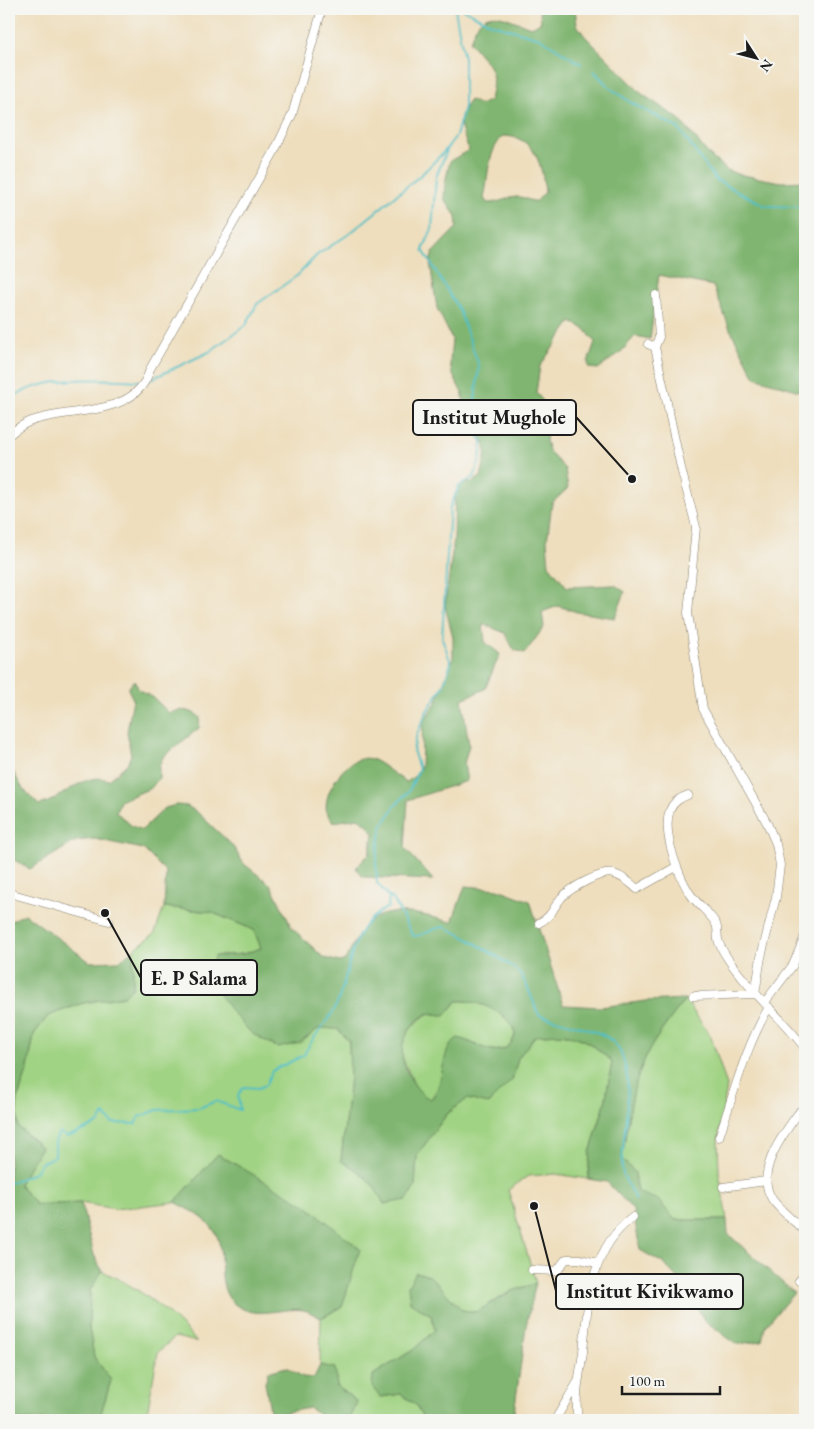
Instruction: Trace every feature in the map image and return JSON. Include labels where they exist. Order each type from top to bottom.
[{"type":"street","points":[[9,435],[29,422],[109,406],[137,393],[147,382],[154,362],[252,195],[285,130],[292,115],[322,9]]},
{"type":"street","points":[[656,295],[659,337],[652,346],[696,527],[688,613],[703,708],[768,823],[776,844],[780,865],[776,897],[761,957],[756,994]]},
{"type":"street","points":[[688,795],[677,800],[672,808],[668,823],[671,853],[676,867],[690,895],[717,925],[718,941],[728,959],[756,994],[805,1048]]},
{"type":"street","points":[[539,923],[550,917],[560,899],[570,890],[605,873],[614,873],[637,889],[676,867]]},
{"type":"street","points":[[9,892],[109,921]]},
{"type":"street","points":[[719,1138],[744,1058],[767,1005],[793,965],[805,936]]},
{"type":"street","points":[[693,996],[756,994]]},
{"type":"street","points":[[800,1111],[774,1151],[766,1181],[772,1200],[805,1231]]},
{"type":"street","points":[[723,1187],[766,1181]]},
{"type":"street","points":[[578,1420],[577,1383],[586,1309],[597,1263],[619,1227],[633,1216]]},
{"type":"street","points":[[532,1270],[557,1271],[566,1259],[597,1263]]},
{"type":"street","points":[[798,1281],[805,1274]]},
{"type":"street","points":[[555,1420],[577,1383]]},
{"type":"green space","points":[[537,9],[575,9],[577,25],[584,35],[642,94],[679,119],[710,156],[727,170],[737,174],[781,182],[805,181],[805,393],[755,377],[730,329],[713,286],[659,275],[650,339],[635,336],[622,351],[598,369],[589,368],[588,362],[595,342],[585,329],[571,322],[540,366],[536,393],[550,409],[546,441],[550,453],[565,469],[568,488],[552,503],[547,541],[549,565],[567,587],[615,585],[625,592],[615,618],[577,612],[558,606],[542,612],[544,627],[525,653],[514,650],[505,633],[483,624],[485,642],[500,654],[485,689],[462,699],[469,745],[464,764],[467,781],[408,800],[405,848],[433,880],[363,877],[356,868],[369,854],[374,833],[367,824],[358,818],[334,822],[327,812],[328,795],[338,776],[354,762],[363,758],[375,761],[407,782],[416,775],[421,766],[423,721],[436,703],[453,658],[453,637],[445,606],[454,539],[455,495],[461,484],[472,482],[481,477],[485,455],[484,443],[477,432],[470,427],[462,393],[452,373],[450,363],[452,339],[437,308],[430,263],[433,252],[457,227],[456,216],[444,199],[445,183],[450,161],[469,150],[460,125],[462,114],[470,100],[480,105],[490,100],[493,80],[492,73],[470,42],[475,29],[487,16],[503,17],[531,27],[541,22],[540,12]],"holes":[[[503,136],[514,137],[523,141],[535,154],[542,172],[545,192],[537,201],[518,197],[487,203],[484,198],[489,166],[494,150]]]},
{"type":"green space","points":[[134,680],[139,690],[154,698],[169,713],[185,711],[192,712],[200,717],[199,728],[163,757],[159,766],[159,778],[151,788],[120,801],[116,812],[132,826],[142,830],[165,808],[176,805],[187,806],[197,812],[232,845],[244,864],[271,885],[292,928],[324,958],[340,962],[345,960],[365,926],[384,914],[418,914],[452,922],[465,886],[498,889],[530,901],[563,1005],[601,1007],[646,1001],[685,999],[655,1041],[641,1068],[631,1101],[622,1159],[635,1173],[637,1192],[658,1200],[675,1220],[727,1220],[728,1234],[794,1293],[765,1326],[762,1341],[736,1344],[704,1320],[684,1285],[663,1263],[640,1250],[633,1210],[607,1182],[588,1179],[590,1153],[605,1103],[612,1062],[594,1046],[569,1035],[535,1036],[518,1058],[512,1080],[488,1104],[467,1099],[447,1114],[417,1155],[415,1187],[407,1200],[384,1204],[366,1178],[341,1161],[350,1077],[349,1042],[338,1029],[319,1028],[300,1043],[278,1048],[251,1033],[233,1013],[205,974],[215,956],[243,954],[261,948],[254,930],[211,912],[164,907],[166,872],[143,849],[95,839],[76,841],[30,869],[9,857],[9,765],[23,789],[39,805],[48,802],[82,782],[100,778],[109,780],[127,764],[131,755],[127,732],[133,699],[128,689]],"holes":[[[457,1001],[483,1005],[500,1014],[507,1020],[515,1035],[505,1049],[498,1050],[490,1050],[458,1038],[448,1050],[439,1084],[431,1099],[421,1092],[407,1072],[402,1052],[406,1035],[413,1025],[427,1014],[446,1015]]]},
{"type":"green space","points":[[164,907],[211,912],[254,930],[261,948],[243,954],[216,956],[300,1043],[319,1028],[338,1029],[349,1042],[350,1077],[341,1160],[367,1178],[376,1189],[384,1204],[415,1187],[417,1155],[447,1114],[467,1099],[512,1080],[518,1058],[535,1036],[559,1034],[577,1037],[594,1046],[612,1062],[605,1103],[590,1153],[588,1179],[555,1174],[528,1176],[508,1190],[536,1283],[512,1291],[476,1312],[462,1310],[429,1276],[410,1302],[431,1315],[435,1330],[413,1350],[373,1375],[381,1397],[401,1394],[416,1405],[424,1420],[348,1420],[357,1402],[337,1386],[334,1368],[320,1365],[321,1318],[342,1307],[218,1154],[175,1202],[115,1209],[81,1203],[36,1205],[19,1184],[41,1147],[18,1127],[17,1101],[28,1068],[34,1034],[48,1016],[83,1003],[124,996],[133,987],[133,950],[155,933]]},
{"type":"green space","points":[[25,914],[90,962],[119,961],[133,950],[133,987],[124,996],[83,1003],[48,1016],[34,1034],[28,1068],[17,1101],[18,1127],[41,1147],[19,1184],[36,1205],[81,1203],[94,1255],[102,1271],[90,1290],[89,1328],[94,1357],[111,1380],[99,1420],[9,1420],[9,922]]},
{"type":"green space","points":[[685,999],[711,1037],[727,1086],[718,1141],[719,1172],[727,1220],[675,1220],[658,1201],[636,1192],[635,1173],[622,1159],[631,1101],[641,1068],[655,1041]]},
{"type":"green space","points":[[457,1001],[474,1002],[501,1014],[512,1027],[515,1035],[511,1043],[501,1050],[488,1049],[468,1041],[449,1050],[440,1085],[431,1099],[427,1098],[418,1091],[414,1084],[404,1063],[402,1048],[410,1030],[424,1016],[429,1013],[446,1013]]},
{"type":"green space","points":[[218,1154],[307,1206],[360,1249],[342,1307],[321,1318],[304,1310],[255,1312],[239,1307],[231,1300],[223,1282],[219,1241],[215,1232],[202,1218],[175,1202]]},
{"type":"green space","points":[[102,1271],[116,1277],[153,1301],[176,1320],[197,1342],[175,1337],[158,1352],[148,1408],[142,1420],[99,1419],[111,1380],[94,1357],[89,1328],[90,1290]]},
{"type":"green space","points":[[416,1272],[430,1276],[462,1310],[476,1312],[512,1291],[536,1283],[526,1326],[513,1420],[424,1420],[416,1405],[401,1394],[380,1397],[372,1387],[373,1375],[413,1350],[435,1330],[431,1315],[410,1302],[408,1286]]},
{"type":"green space","points":[[320,1365],[335,1368],[337,1386],[357,1402],[348,1420],[327,1420],[309,1408],[271,1415],[265,1383],[268,1372],[286,1367],[303,1377],[314,1378]]},
{"type":"waterway","points":[[147,381],[209,352],[246,325],[257,304],[298,275],[317,255],[349,234],[422,174],[442,154],[456,136],[464,107],[464,59],[455,9]]},
{"type":"waterway","points":[[463,9],[492,24],[540,38],[581,64]]},
{"type":"waterway","points":[[594,71],[609,87],[630,102],[678,128],[716,180],[766,206],[805,207]]},
{"type":"waterway","points":[[9,1183],[34,1173],[41,1163],[55,1156],[55,1142],[59,1132],[67,1137],[98,1124],[104,1114],[112,1123],[135,1124],[139,1117],[157,1110],[199,1108],[216,1101],[240,1110],[238,1095],[244,1087],[258,1088],[266,1085],[272,1071],[304,1055],[310,1043],[334,1010],[357,939],[364,927],[374,916],[388,907],[389,897],[377,883],[376,860],[382,826],[395,806],[409,791],[419,769],[413,750],[417,734],[427,711],[443,686],[451,663],[442,638],[450,507],[459,486],[474,477],[480,460],[482,441],[474,431],[473,417],[479,366],[459,310],[423,250],[432,229],[436,177],[449,145]]},
{"type":"waterway","points":[[9,399],[23,391],[55,382],[90,379],[140,381]]},
{"type":"waterway","points":[[389,897],[393,899],[413,936],[443,927],[457,933],[515,969],[528,988],[539,1015],[597,1032],[611,1040],[620,1051],[625,1066],[627,1083],[622,1169],[636,1200]]},
{"type":"place","name":"Institut Mughole","points":[[632,479]]},
{"type":"place","name":"E. P Salama","points":[[105,913]]},
{"type":"place","name":"Institut Kivikwamo","points":[[534,1206]]}]
